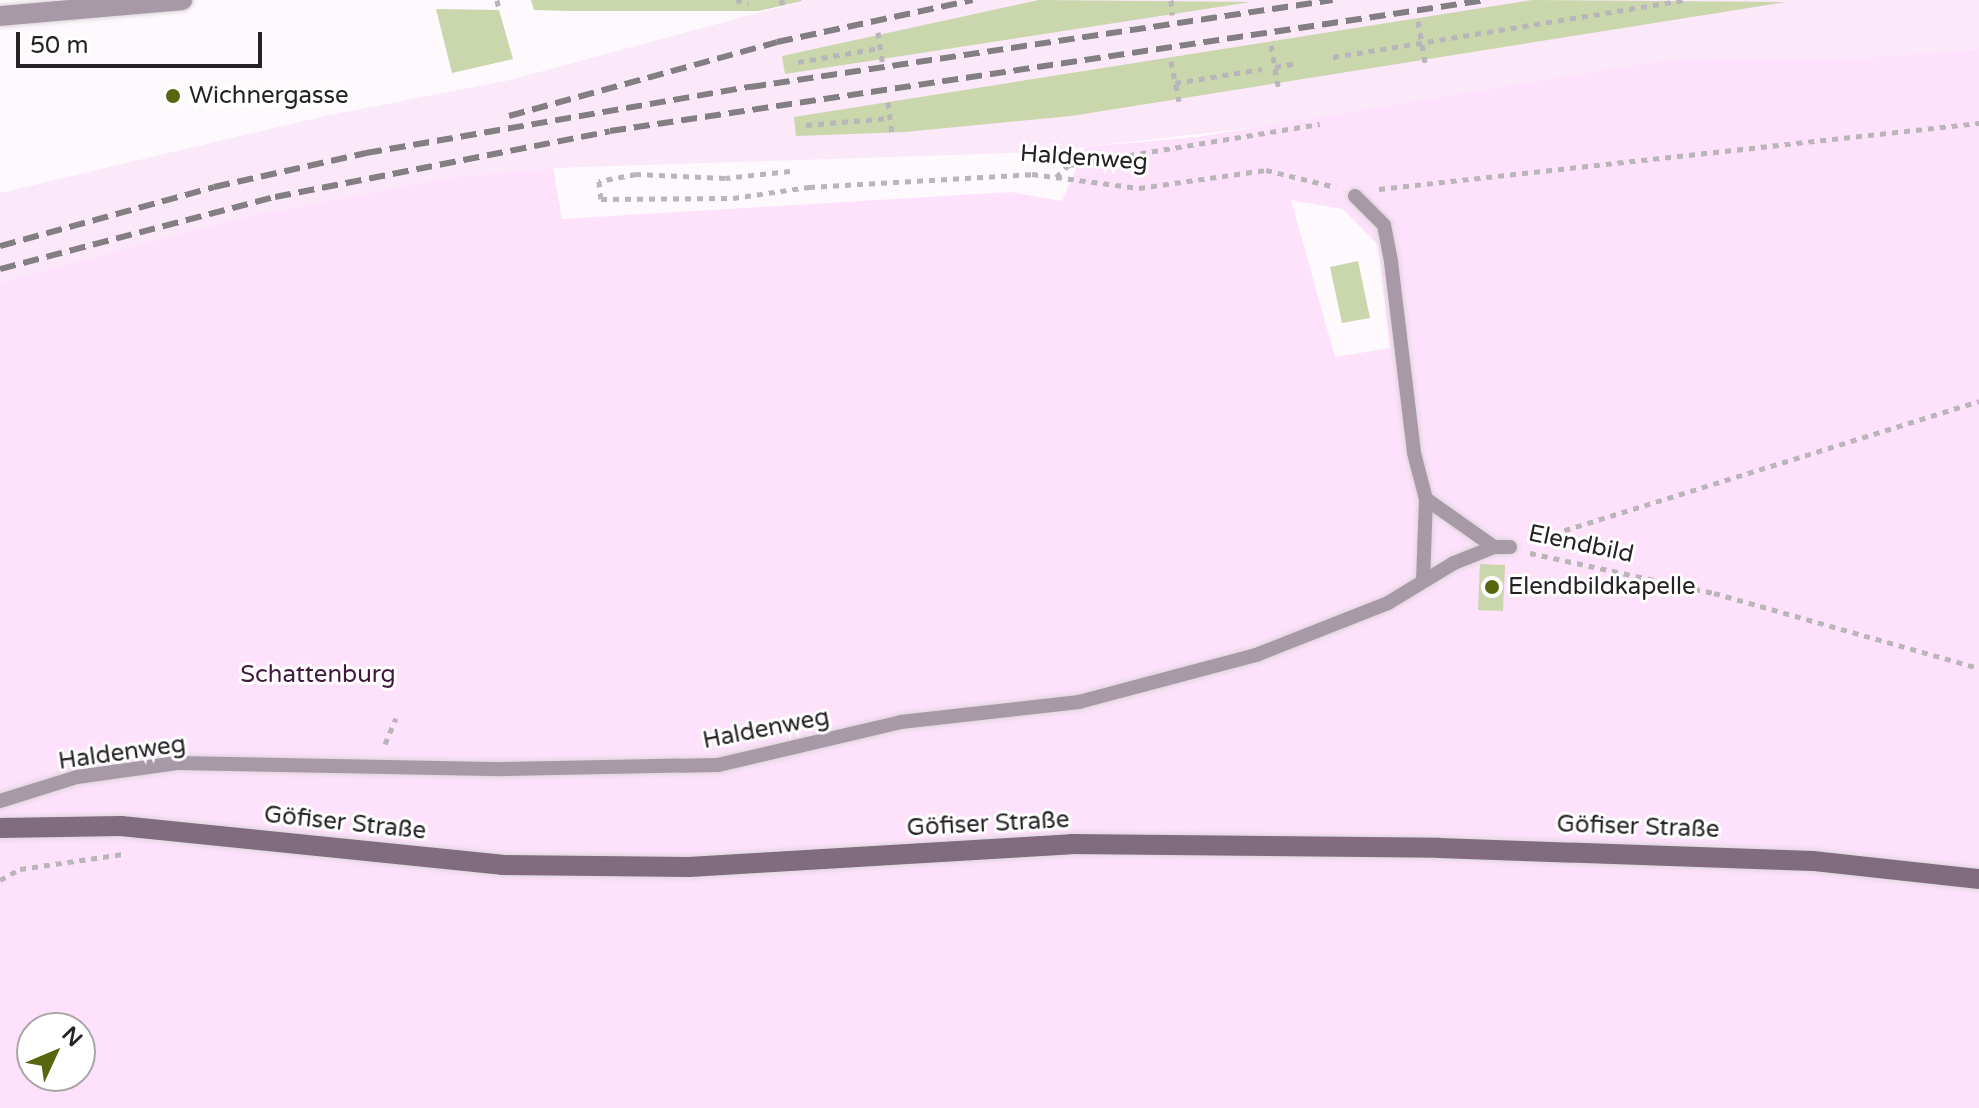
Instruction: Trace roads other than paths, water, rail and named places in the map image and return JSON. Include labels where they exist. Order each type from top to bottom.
[{"type":"main road","name":"Göfiser Straße","points":[[0,828],[121,826],[502,865],[689,867],[1071,844],[1409,847],[1813,861],[1979,879]]},
{"type":"street","points":[[0,16],[182,0]]},
{"type":"lane","points":[[1355,196],[1384,225],[1414,453],[1426,499],[1423,580]]},
{"type":"lane","points":[[1426,499],[1494,547]]},
{"type":"lane","name":"Haldenweg","points":[[0,801],[77,777],[177,763],[504,769],[718,765],[901,722],[1079,702],[1256,655],[1388,603],[1423,580],[1494,547],[1510,547]]},
{"type":"railway","points":[[509,116],[777,42],[973,0]]},
{"type":"railway","points":[[0,246],[214,187],[366,153],[750,87],[1333,0]]},
{"type":"railway","points":[[0,269],[275,197],[610,131],[1487,0]]},
{"type":"place","name":"Wichnergasse","points":[[173,96]]},
{"type":"place","name":"Elendbildkapelle","points":[[1492,587]]},
{"type":"park label","name":"Schattenburg","points":[[318,675]]}]
